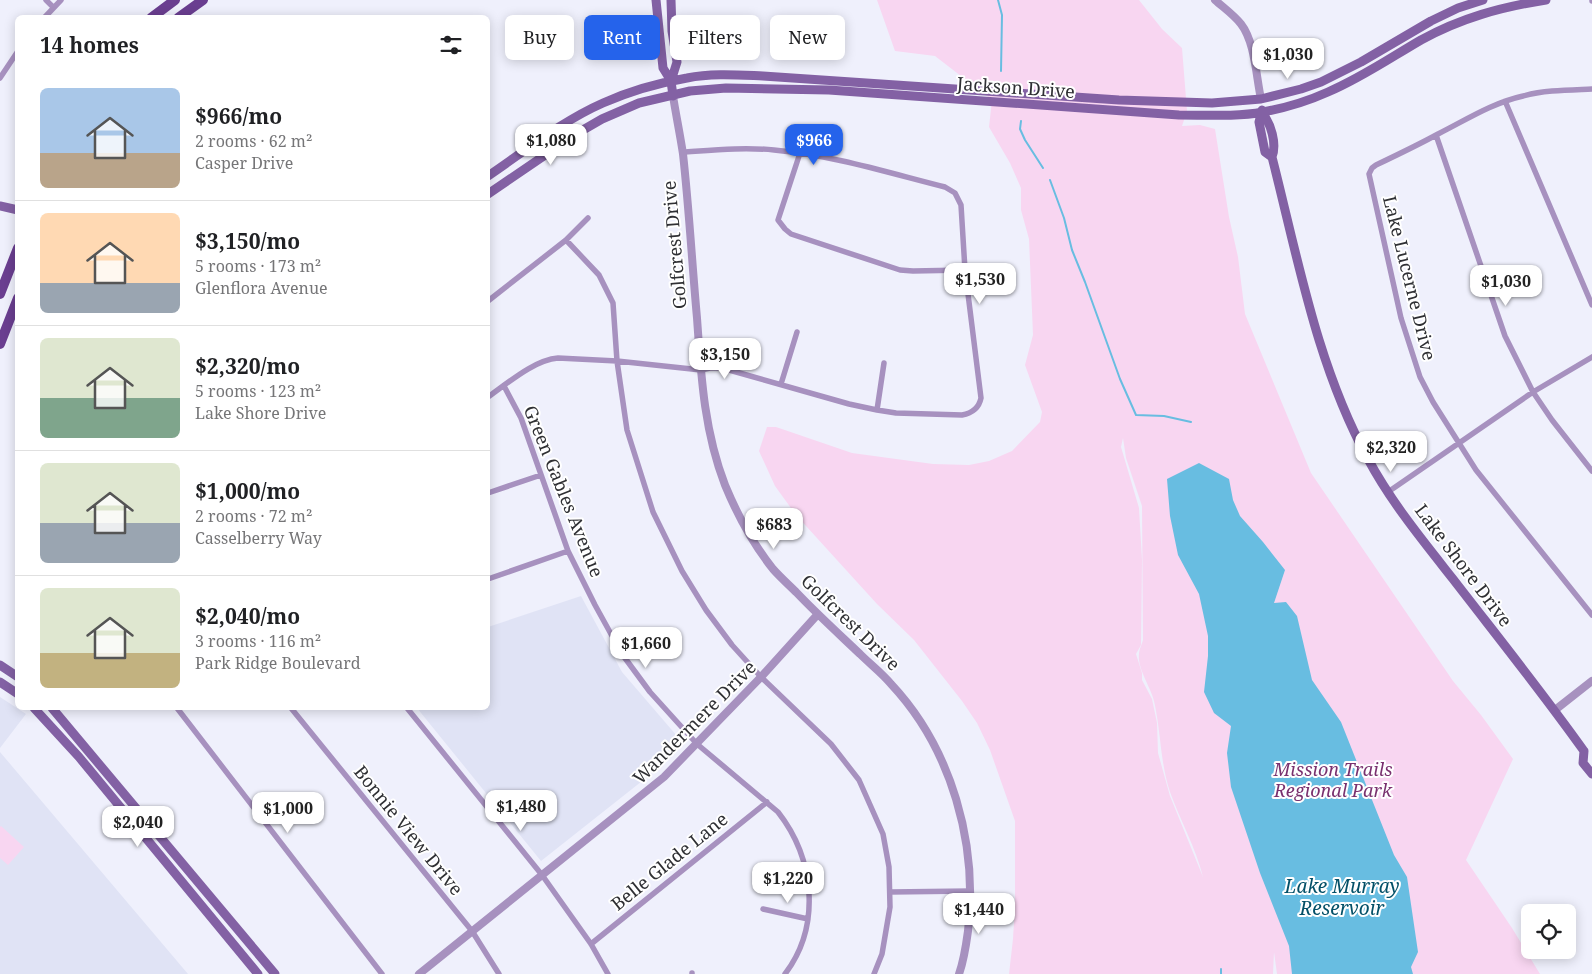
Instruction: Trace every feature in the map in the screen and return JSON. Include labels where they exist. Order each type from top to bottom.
[{"type":"main road","points":[[155,15],[175,0]]},
{"type":"main road","points":[[182,15],[203,0]]},
{"type":"main road","name":"Golfcrest Drive","points":[[656,0],[663,68],[671,81],[673,96]]},
{"type":"main road","name":"Golfcrest Drive","points":[[671,0],[672,31],[677,62],[671,81]]},
{"type":"main road","name":"Jackson Drive","points":[[490,175],[573,119],[602,103],[628,93],[688,77],[726,74],[1119,100],[1212,102],[1261,99],[1321,82],[1361,62],[1431,21],[1458,8],[1483,0]]},
{"type":"main road","name":"Jackson Drive","points":[[490,193],[576,134],[602,119],[639,103],[690,91],[726,88],[783,88],[1179,115],[1216,116],[1262,112],[1304,101],[1328,92],[1460,21],[1508,6],[1546,0]]},
{"type":"main road","name":"Lake Shore Drive","points":[[1261,99],[1262,112],[1268,120],[1274,150],[1272,157],[1323,354],[1343,408],[1368,460],[1417,533],[1588,752],[1583,763],[1592,774]]},
{"type":"main road","points":[[0,206],[15,209]]},
{"type":"main road","points":[[0,294],[15,256]]},
{"type":"main road","points":[[0,344],[15,306]]},
{"type":"main road","points":[[0,664],[15,675]]},
{"type":"main road","points":[[0,682],[15,692]]},
{"type":"main road","points":[[36,710],[75,753],[258,974]]},
{"type":"main road","points":[[54,710],[275,974]]},
{"type":"street","points":[[46,0],[53,7]]},
{"type":"street","points":[[46,15],[61,0]]},
{"type":"street","name":"Lake Shore Drive","points":[[1215,0],[1240,22],[1245,30],[1250,43],[1261,99]]},
{"type":"street","points":[[0,78],[2,70],[15,55]]},
{"type":"street","points":[[1592,89],[1524,95],[1484,110],[1436,135],[1505,336],[1533,392],[1552,420],[1592,471]]},
{"type":"street","name":"Golfcrest Drive","points":[[673,96],[683,152],[704,402],[713,450],[739,516],[775,571],[892,684],[915,714],[932,741],[954,790],[966,834],[968,850],[970,914],[959,974]]},
{"type":"street","points":[[1505,101],[1592,305]]},
{"type":"street","name":"Lake Lucerne Drive","points":[[1436,135],[1376,165],[1369,174],[1401,318],[1420,378],[1476,470],[1592,615]]},
{"type":"street","points":[[490,396],[535,365],[550,359],[617,361],[701,370],[722,368],[849,404],[896,413],[969,414],[979,405],[981,398],[965,270],[961,205],[955,193],[945,187],[800,153],[772,149],[683,152]]},
{"type":"street","points":[[800,153],[778,220],[791,234],[900,270],[965,270]]},
{"type":"street","points":[[490,299],[566,240],[588,218]]},
{"type":"street","points":[[566,240],[599,275],[613,303],[617,361],[627,430],[653,512],[682,571],[706,610],[732,645],[761,677],[831,744],[859,780],[883,834],[889,867],[890,907],[882,954],[874,974]]},
{"type":"street","points":[[780,384],[797,332]]},
{"type":"street","points":[[1388,492],[1533,392],[1592,358]]},
{"type":"street","points":[[877,410],[884,363]]},
{"type":"street","name":"Green Gables Avenue","points":[[504,386],[521,418],[568,551],[622,654],[650,692],[697,744],[767,802],[788,825],[803,857],[807,873],[809,903],[804,937],[784,974]]},
{"type":"street","points":[[490,492],[541,474]]},
{"type":"street","points":[[490,578],[568,551]]},
{"type":"street","name":"Wandermere Drive","points":[[419,974],[664,777],[761,677],[818,614]]},
{"type":"street","points":[[1555,710],[1592,680]]},
{"type":"street","points":[[179,710],[382,974]]},
{"type":"street","name":"Bonnie View Drive","points":[[293,710],[472,931],[500,974]]},
{"type":"street","points":[[409,710],[542,875],[591,944],[608,974]]},
{"type":"street","name":"Belle Glade Lane","points":[[591,944],[767,802]]},
{"type":"street","points":[[890,892],[970,891]]},
{"type":"street","points":[[763,909],[808,918]]},
{"type":"shaded area","points":[[581,596],[622,672],[683,743],[651,774],[541,861],[419,710],[490,710],[490,626]]},
{"type":"shaded area","points":[[0,697],[15,707],[15,710],[20,710],[26,714],[0,748]]},
{"type":"shaded area","points":[[0,752],[188,974],[0,974]]},
{"type":"green space","name":"Mission Trails Regional Park","points":[[877,0],[1139,0],[1162,29],[1182,48],[1187,111],[1182,126],[1200,125],[1215,129],[1229,217],[1238,257],[1245,314],[1311,473],[1453,681],[1513,759],[1466,860],[1521,943],[1521,959],[1531,959],[1540,974],[1277,974],[1274,952],[1273,974],[1009,974],[1015,905],[1015,821],[990,750],[977,723],[962,701],[914,640],[877,604],[796,515],[775,486],[759,451],[767,427],[776,427],[852,453],[933,464],[969,465],[989,461],[1012,451],[1040,422],[1042,412],[1025,365],[1033,335],[1029,239],[1021,210],[1021,188],[1010,163],[989,127],[992,100],[935,56],[895,51]],"holes":[[[1123,438],[1126,458],[1142,506],[1143,640],[1139,651],[1139,660],[1154,701],[1164,769],[1170,792],[1203,877],[1170,796],[1158,753],[1157,723],[1152,699],[1142,680],[1142,673],[1136,654],[1141,645],[1142,560],[1139,508],[1121,447]]]},
{"type":"green space","points":[[1,826],[24,847],[8,865],[0,858]]},
{"type":"water","name":"Lake Murray Reservoir","points":[[1199,463],[1229,479],[1233,500],[1240,516],[1285,570],[1274,603],[1286,602],[1297,616],[1312,680],[1341,722],[1394,855],[1407,877],[1418,952],[1411,967],[1413,974],[1292,974],[1289,946],[1260,873],[1231,787],[1227,753],[1231,726],[1214,713],[1204,692],[1208,636],[1199,594],[1178,555],[1170,516],[1167,479]]},
{"type":"waterway","points":[[998,0],[1002,15],[1001,71]]},
{"type":"waterway","points":[[1021,121],[1020,129],[1025,140],[1043,168]]},
{"type":"waterway","points":[[1050,180],[1064,218],[1072,250],[1120,379],[1136,415],[1164,416],[1191,422]]},
{"type":"waterway","points":[[1221,969],[1221,974]]}]
